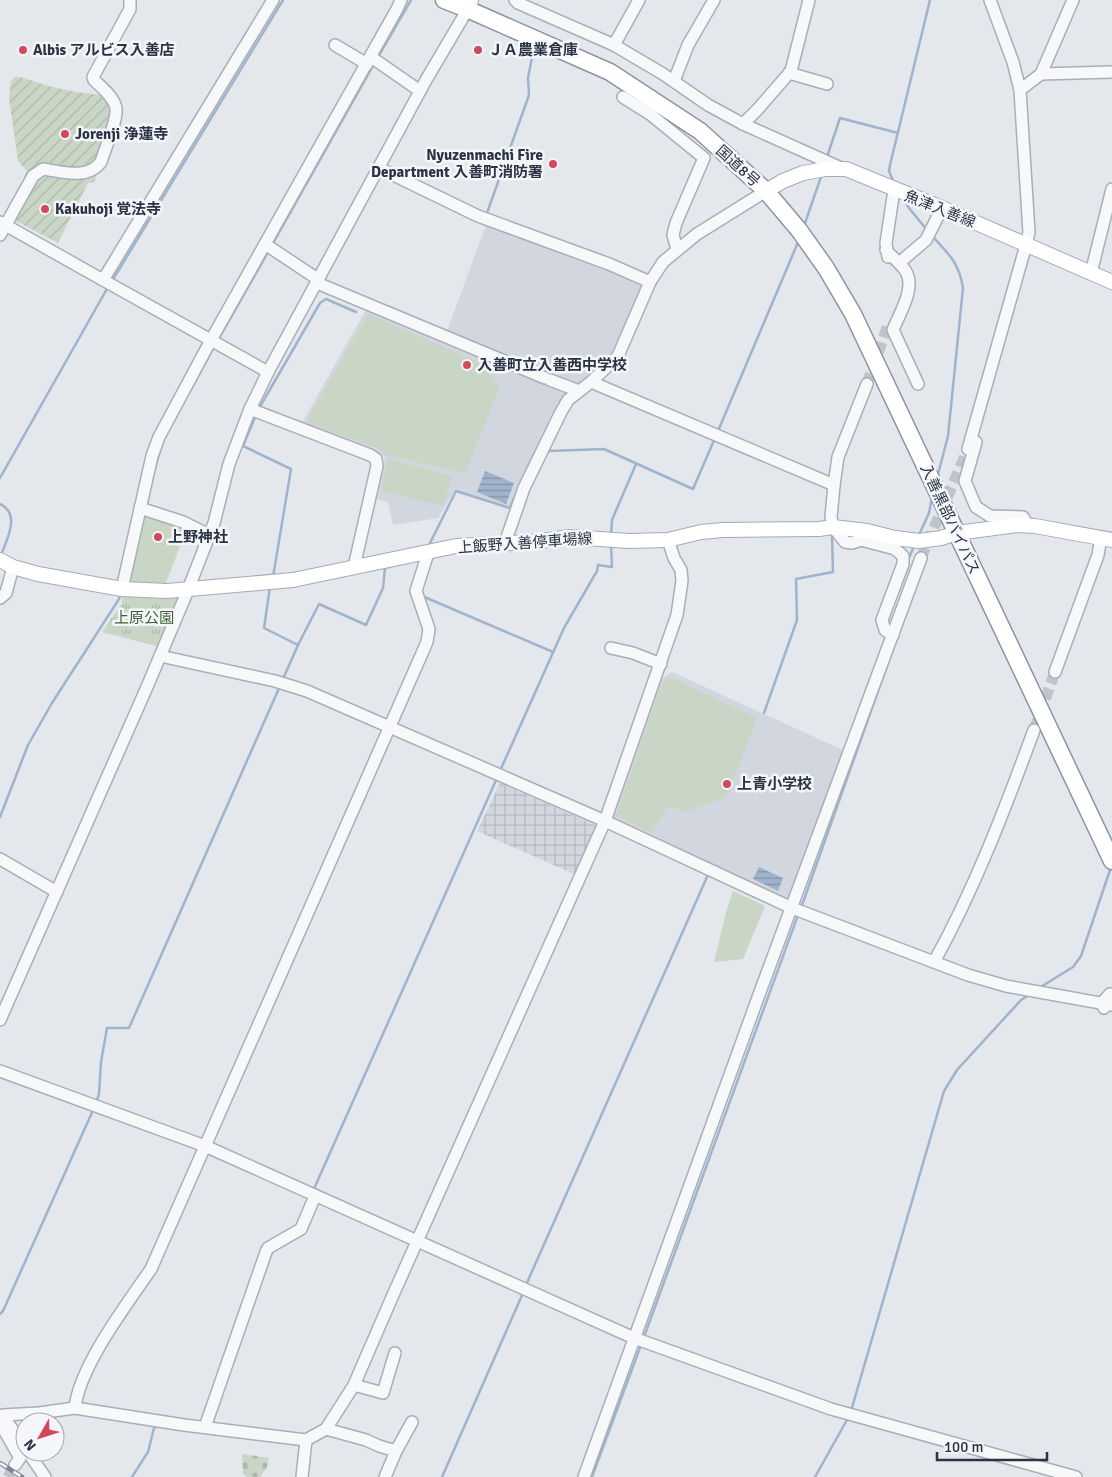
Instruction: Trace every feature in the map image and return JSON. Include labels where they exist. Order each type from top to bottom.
[{"type":"highway","name":"国道8号","points":[[444,0],[469,2],[615,64],[661,92],[734,146],[756,168],[766,191]]},
{"type":"highway","name":"入善黒部バイパス","points":[[766,191],[810,244],[853,314],[1112,861]]},
{"type":"main road","name":"魚津入善線","points":[[766,191],[782,181],[803,173],[825,169],[846,169],[942,208],[1112,282]]},
{"type":"main road","name":"上飯野入善停車場線","points":[[0,560],[38,574],[122,589],[167,591],[293,580],[456,546],[571,538],[629,541],[668,540],[701,532],[723,530],[811,530],[833,527],[868,531],[895,538],[919,541],[1007,526],[1028,526],[1107,539]]},
{"type":"street","points":[[130,0],[130,9],[93,77],[112,98],[116,108],[115,118],[101,162],[96,169],[77,174],[43,169],[38,172],[2,227],[103,280],[268,372]]},
{"type":"street","points":[[103,280],[273,0]]},
{"type":"street","points":[[122,589],[152,456],[159,437],[211,340],[401,0]]},
{"type":"street","points":[[515,0],[518,4],[614,45],[674,82],[708,106],[743,124],[846,169]]},
{"type":"street","points":[[614,45],[639,0]]},
{"type":"street","points":[[674,82],[688,45],[714,0]]},
{"type":"street","points":[[743,124],[791,71],[809,0]]},
{"type":"street","points":[[968,449],[1029,232],[1020,90],[1014,62],[990,0]]},
{"type":"street","points":[[1020,90],[1040,74],[1073,0]]},
{"type":"street","points":[[0,1020],[188,590],[209,535],[229,464],[250,409],[268,372],[469,2]]},
{"type":"street","points":[[335,44],[369,60],[420,92]]},
{"type":"street","points":[[1040,74],[1112,72]]},
{"type":"street","points":[[789,73],[827,84]]},
{"type":"street","points":[[624,97],[650,114],[704,158],[676,222],[673,235],[677,249]]},
{"type":"street","points":[[379,168],[478,216],[609,264],[650,282]]},
{"type":"street","points":[[1091,273],[1107,228],[1112,189]]},
{"type":"street","points":[[889,322],[902,286],[902,278],[888,257],[886,250],[894,190]]},
{"type":"street","points":[[505,543],[524,488],[561,412],[568,400],[591,382],[618,356],[650,282],[663,262],[697,234],[766,191]]},
{"type":"street","points":[[899,263],[926,240],[942,208]]},
{"type":"street","points":[[265,244],[318,282],[579,391]]},
{"type":"street","points":[[886,250],[906,271],[909,279],[909,290],[892,330],[918,384]]},
{"type":"street","points":[[591,382],[834,485]]},
{"type":"street","points":[[867,384],[838,457],[831,518],[833,527],[845,542],[852,543],[861,540],[894,549],[903,556],[903,564],[882,620],[885,630],[893,635]]},
{"type":"street","points":[[982,396],[987,402],[965,481],[976,507],[990,516],[1024,517],[1028,526]]},
{"type":"street","points":[[250,409],[370,455],[376,459],[377,466],[354,567]]},
{"type":"street","points":[[140,508],[183,522],[209,535]]},
{"type":"street","points":[[1055,672],[1098,555],[1107,539]]},
{"type":"street","points":[[1,1418],[75,1408],[306,1440],[326,1429],[354,1385],[392,1295],[605,821],[677,615],[682,582],[681,570],[674,558],[668,540]]},
{"type":"street","points":[[75,1408],[76,1394],[98,1349],[151,1269],[427,642],[429,629],[416,591],[428,552]]},
{"type":"street","points":[[584,1477],[921,558]]},
{"type":"street","points":[[0,598],[6,593],[14,566]]},
{"type":"street","points":[[611,648],[633,653],[661,664]]},
{"type":"street","points":[[160,656],[274,681],[307,691],[605,821],[792,908],[968,975],[1006,986],[1107,1004]]},
{"type":"street","points":[[934,962],[949,936],[979,871],[1034,730]]},
{"type":"street","points":[[0,859],[57,892]]},
{"type":"street","points":[[1112,994],[1110,994],[1105,1009],[1112,1011]]},
{"type":"street","points":[[0,1071],[204,1146],[634,1338],[831,1409],[1076,1477]]},
{"type":"street","points":[[205,1427],[266,1252],[268,1248],[301,1229],[315,1196]]},
{"type":"street","points":[[354,1385],[383,1393],[395,1353]]},
{"type":"street","points":[[1,1418],[15,1436]]},
{"type":"street","points":[[1,1418],[20,1458],[15,1465]]},
{"type":"street","points":[[385,1477],[412,1422]]},
{"type":"street","points":[[326,1429],[366,1440],[396,1452]]},
{"type":"street","points":[[302,1477],[306,1440]]},
{"type":"street","points":[[35,1462],[45,1477]]},
{"type":"shaded area","name":"入善町立入善西中学校","points":[[486,225],[595,265],[642,287],[612,352],[587,378],[561,400],[521,483],[511,509],[455,490],[438,518],[393,525],[388,502],[377,499],[385,458],[377,452],[302,423],[367,308],[443,342]]},
{"type":"shaded area","name":"上青小学校","points":[[672,672],[843,750],[790,902],[611,818],[660,680]]},
{"type":"shaded area","points":[[500,783],[597,826],[576,875],[477,831]]},
{"type":"green space","points":[[15,77],[68,90],[113,96],[110,144],[94,182],[88,183],[58,243],[7,216],[27,171],[18,161],[9,98],[11,81]]},
{"type":"green space","points":[[368,314],[484,365],[500,386],[465,474],[386,455],[377,448],[306,422]]},
{"type":"green space","points":[[388,459],[452,476],[443,506],[381,491]]},
{"type":"green space","points":[[144,513],[187,528],[164,588],[125,586]]},
{"type":"green space","name":"上原公園","points":[[123,592],[176,594],[179,598],[157,646],[102,632],[122,603]]},
{"type":"green space","points":[[672,678],[757,718],[727,797],[685,812],[668,806],[652,833],[616,816],[661,684]]},
{"type":"green space","points":[[733,891],[765,906],[743,959],[714,962],[726,912]]},
{"type":"green space","points":[[242,1454],[269,1458],[267,1467],[260,1477],[247,1477],[243,1474]]},
{"type":"water","points":[[485,471],[514,483],[506,504],[477,492]]},
{"type":"water","points":[[759,867],[783,878],[778,891],[753,879]]},
{"type":"waterway","points":[[112,281],[283,0]]},
{"type":"waterway","points":[[378,57],[411,0]]},
{"type":"waterway","points":[[894,183],[889,171],[890,165],[930,0]]},
{"type":"waterway","points":[[487,213],[529,95],[528,78],[533,52]]},
{"type":"waterway","points":[[272,245],[374,64]]},
{"type":"waterway","points":[[827,157],[840,118],[898,133]]},
{"type":"waterway","points":[[804,226],[822,174]]},
{"type":"waterway","points":[[903,198],[927,230]]},
{"type":"waterway","points":[[932,236],[956,265],[963,288],[948,436],[937,478]]},
{"type":"waterway","points":[[718,431],[799,240]]},
{"type":"waterway","points":[[218,340],[268,252]]},
{"type":"waterway","points":[[0,478],[108,287]]},
{"type":"waterway","points":[[258,410],[320,303],[326,299],[356,312]]},
{"type":"waterway","points":[[195,382],[215,345]]},
{"type":"waterway","points":[[256,415],[243,446],[291,469],[273,577]]},
{"type":"waterway","points":[[549,451],[604,449],[693,489],[715,438]]},
{"type":"waterway","points":[[155,468],[162,444]]},
{"type":"waterway","points":[[525,473],[536,452]]},
{"type":"waterway","points":[[611,535],[612,520],[636,464]]},
{"type":"waterway","points":[[428,547],[456,491],[510,508],[516,494]]},
{"type":"waterway","points":[[918,537],[929,513],[932,498]]},
{"type":"waterway","points":[[0,504],[6,508],[11,520],[11,527],[1,555]]},
{"type":"waterway","points":[[764,713],[797,620],[796,579],[833,572],[832,535]]},
{"type":"waterway","points":[[908,560],[915,544]]},
{"type":"waterway","points":[[500,771],[564,628],[597,571],[598,565],[612,567],[611,546]]},
{"type":"waterway","points":[[298,645],[319,604],[366,625],[383,588],[385,568],[392,566]]},
{"type":"waterway","points":[[270,587],[264,628],[298,645],[283,679]]},
{"type":"waterway","points":[[0,817],[28,745],[121,593]]},
{"type":"waterway","points":[[422,596],[553,652]]},
{"type":"waterway","points":[[801,908],[888,663]]},
{"type":"waterway","points":[[96,1103],[99,1094],[101,1062],[107,1028],[129,1028],[280,686]]},
{"type":"waterway","points":[[313,1191],[497,778]]},
{"type":"waterway","points":[[1039,988],[1073,967],[1081,956],[1111,867]]},
{"type":"waterway","points":[[526,1285],[707,877]]},
{"type":"waterway","points":[[644,1337],[798,915]]},
{"type":"waterway","points":[[851,1411],[944,1091],[957,1070],[1021,1000],[1029,995]]},
{"type":"waterway","points":[[0,1314],[94,1108]]},
{"type":"waterway","points":[[442,1477],[523,1293]]},
{"type":"waterway","points":[[592,1477],[641,1345]]},
{"type":"waterway","points":[[815,1477],[848,1418]]},
{"type":"waterway","points":[[132,1477],[148,1452],[154,1428],[158,1426]]},
{"type":"tunnel","points":[[867,384],[889,322]]},
{"type":"tunnel","points":[[921,558],[968,449]]},
{"type":"tunnel","points":[[1034,730],[1055,672]]},
{"type":"tunnel","points":[[8,1477],[15,1465]]},
{"type":"railway","points":[[0,1463],[22,1477]]},
{"type":"place","name":"Albis アルビス入善店","points":[[23,50]]},
{"type":"place","name":"ＪＡ農業倉庫","points":[[478,50]]},
{"type":"place","name":"Jorenji 浄蓮寺","points":[[65,134]]},
{"type":"place","name":"Nyuzenmachi Fire Department 入善町消防署","points":[[553,164]]},
{"type":"place","name":"Kakuhoji 覚法寺","points":[[45,209]]},
{"type":"place","name":"入善町立入善西中学校","points":[[467,365]]},
{"type":"place","name":"上野神社","points":[[158,537]]},
{"type":"place","name":"上青小学校","points":[[727,784]]}]
